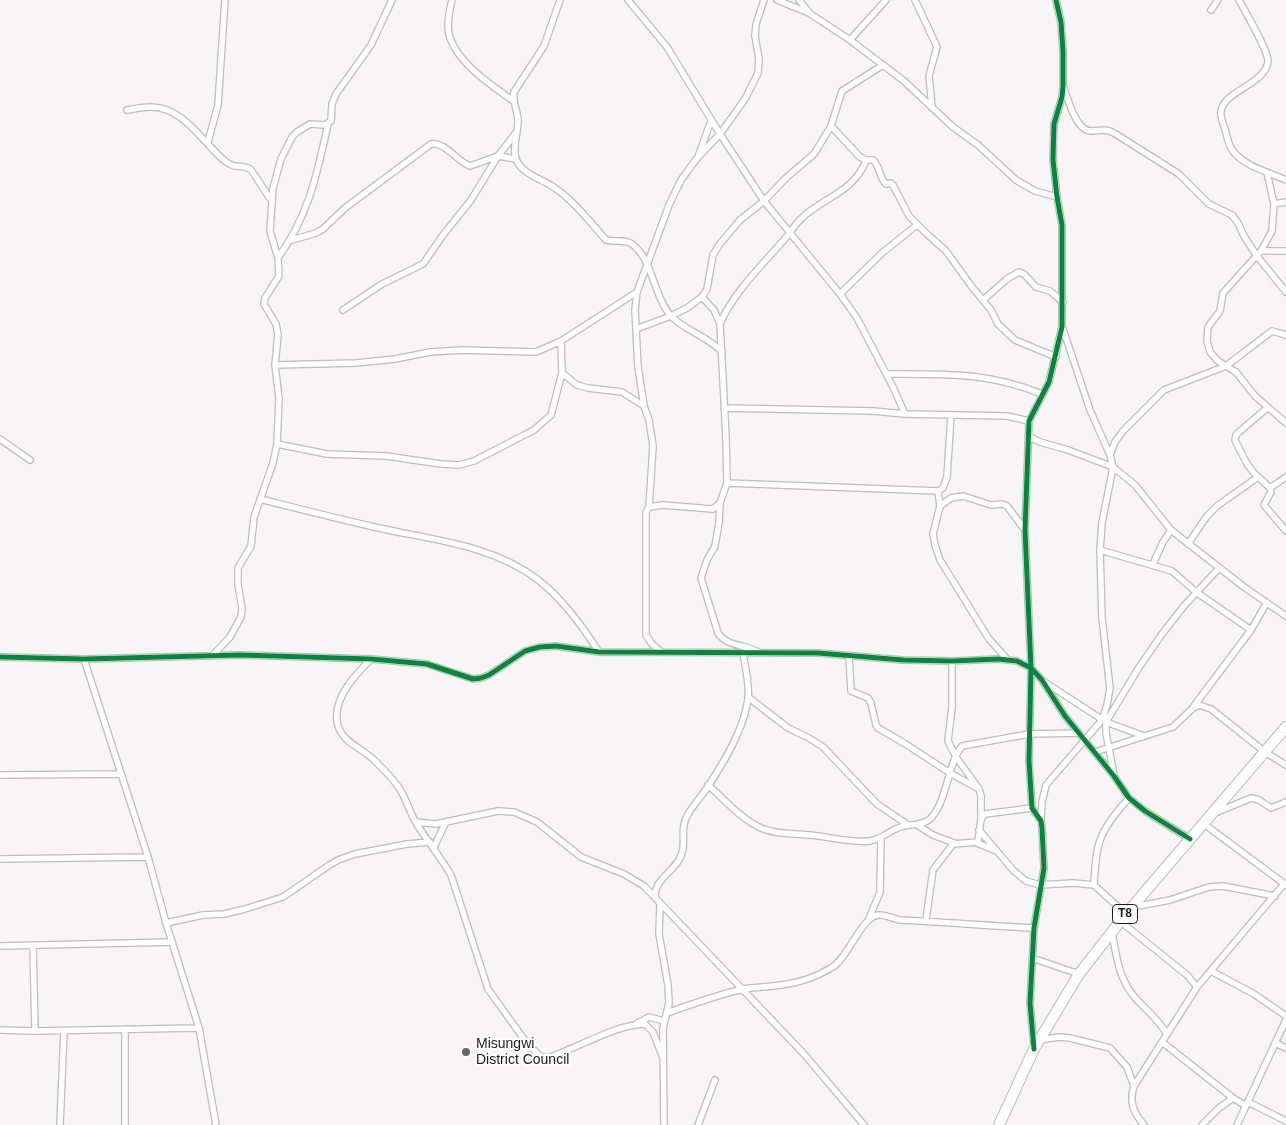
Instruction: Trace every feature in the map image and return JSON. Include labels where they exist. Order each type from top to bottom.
[{"type":"highway","name":"T8","points":[[1000,1125],[1034,1049],[1079,974],[1126,914],[1286,727]]},
{"type":"street","points":[[208,142],[218,105],[220,89],[225,0]]},
{"type":"street","points":[[278,258],[292,240],[305,212],[318,169],[328,124],[332,118],[332,104],[336,94],[371,45],[392,0]]},
{"type":"street","points":[[452,0],[448,26],[450,37],[455,47],[482,77],[512,100]]},
{"type":"street","points":[[560,0],[544,46],[519,81],[514,92],[512,100],[518,118],[515,134],[516,159],[523,170],[554,187],[571,200],[606,240],[614,242],[625,241],[634,245],[648,265],[658,292],[671,316],[711,341],[722,352]]},
{"type":"street","points":[[628,0],[667,47],[720,134],[764,201],[840,294],[857,318],[904,414]]},
{"type":"street","points":[[660,651],[650,643],[646,635],[645,519],[649,507],[653,446],[638,366],[635,310],[637,292],[669,205],[681,180],[698,157],[720,134],[745,99],[758,73],[759,59],[755,36],[756,24],[764,0]]},
{"type":"street","points":[[777,0],[810,13],[850,40],[904,81],[953,127],[978,145],[1016,180],[1035,191],[1057,197]]},
{"type":"street","points":[[799,0],[810,13]]},
{"type":"street","points":[[850,40],[886,0]]},
{"type":"street","points":[[915,0],[937,47],[929,76],[932,107]]},
{"type":"street","points":[[1040,822],[1032,808],[1029,734],[1031,668],[1026,530],[1029,421],[1049,382],[1062,327],[1062,224],[1053,160],[1054,124],[1063,87],[1063,51],[1061,22],[1056,0]]},
{"type":"street","points":[[1210,10],[1218,0]]},
{"type":"street","points":[[1239,0],[1268,60],[1259,77],[1224,104],[1221,110],[1222,116],[1230,146],[1234,152],[1267,173],[1286,180]]},
{"type":"street","points":[[636,329],[671,316],[687,308],[702,297],[707,289],[713,255],[719,245],[740,220],[764,201],[786,178],[814,154],[831,126],[842,91],[883,65]]},
{"type":"street","points":[[1063,87],[1074,116],[1085,130],[1088,132],[1110,130],[1179,174],[1209,204],[1232,215],[1244,236],[1286,292]]},
{"type":"street","points":[[127,110],[150,107],[164,108],[175,113],[233,167],[248,168],[253,171],[259,184],[271,200]]},
{"type":"street","points":[[698,157],[712,121]]},
{"type":"street","points":[[212,656],[230,637],[241,616],[238,568],[251,546],[254,517],[277,444],[279,400],[275,365],[278,343],[277,329],[264,304],[265,298],[280,276],[278,258],[270,230],[272,188],[281,159],[292,137],[310,124],[328,124]]},
{"type":"street","points":[[831,126],[854,151],[866,160],[873,160],[876,163],[882,180],[886,184],[891,183],[893,185],[903,206],[917,225],[946,251],[991,310],[998,324],[1015,340],[1056,357]]},
{"type":"street","points":[[343,310],[382,284],[427,261],[443,235],[471,200],[498,156],[515,134]]},
{"type":"street","points":[[292,240],[323,229],[345,208],[431,144],[440,144],[462,163],[470,166],[498,156],[516,159]]},
{"type":"street","points":[[720,324],[734,298],[794,226],[807,213],[852,183],[859,175],[866,160]]},
{"type":"street","points":[[1267,173],[1274,204],[1274,225],[1269,238],[1259,254],[1223,293],[1220,311],[1208,327],[1207,341],[1210,352],[1218,361],[1236,372],[1255,396],[1286,423]]},
{"type":"street","points":[[1274,204],[1286,202]]},
{"type":"street","points":[[840,294],[882,253],[917,225]]},
{"type":"street","points":[[1259,254],[1286,251]]},
{"type":"street","points":[[982,300],[1007,279],[1019,272],[1024,274],[1036,287],[1050,291],[1063,302]]},
{"type":"street","points":[[275,365],[356,363],[430,352],[462,350],[536,352],[561,341],[637,292]]},
{"type":"street","points":[[702,297],[714,310],[720,324],[727,483],[720,503],[715,546],[707,560],[701,578],[718,633],[722,639],[752,648],[760,653]]},
{"type":"street","points":[[1062,327],[1090,410],[1110,455],[1113,467],[1102,523],[1100,550],[1102,618],[1110,688],[1104,721],[1114,776]]},
{"type":"street","points":[[1110,455],[1115,442],[1123,431],[1164,390],[1226,366],[1272,331],[1286,335]]},
{"type":"street","points":[[277,444],[327,454],[386,456],[442,464],[459,465],[474,461],[534,430],[551,415],[562,373],[561,341]]},
{"type":"street","points":[[562,373],[577,385],[622,392],[644,406]]},
{"type":"street","points":[[886,374],[980,376],[1006,381],[1042,394]]},
{"type":"street","points":[[724,408],[1007,416],[1029,421]]},
{"type":"street","points":[[1267,408],[1236,435],[1235,440],[1247,464],[1270,488],[1271,492],[1264,505],[1286,531]]},
{"type":"street","points":[[727,483],[938,491],[943,488],[946,477],[951,414]]},
{"type":"street","points":[[1275,415],[1286,416]]},
{"type":"street","points":[[1028,436],[1040,442],[1068,450],[1113,467],[1135,485],[1171,530],[1266,604],[1286,616]]},
{"type":"street","points":[[0,439],[30,460]]},
{"type":"street","points":[[1188,544],[1207,516],[1258,477]]},
{"type":"street","points":[[1270,488],[1286,477]]},
{"type":"street","points":[[938,491],[940,506],[933,534],[934,545],[940,560],[988,639],[1008,660]]},
{"type":"street","points":[[940,506],[951,498],[964,496],[991,505],[1002,504],[1008,506],[1026,530]]},
{"type":"street","points":[[260,499],[479,550],[515,566],[537,578],[551,591],[585,631],[599,652]]},
{"type":"street","points":[[649,507],[662,505],[713,509],[720,503]]},
{"type":"street","points":[[1153,564],[1171,530]]},
{"type":"street","points":[[1100,550],[1172,571],[1196,592],[1251,630]]},
{"type":"street","points":[[1034,1049],[1030,1003],[1032,958],[1034,928],[1044,868],[1040,822],[1046,785],[1104,721],[1172,621],[1219,568]]},
{"type":"street","points":[[1095,752],[1173,727],[1193,708],[1251,630],[1266,604]]},
{"type":"street","points":[[0,657],[84,659],[240,655],[371,659],[427,664],[473,679],[489,675],[525,651],[540,647],[556,646],[599,652],[818,653],[903,660],[1017,661],[1031,668],[1042,680],[1051,696],[1085,742],[1114,776],[1128,798],[1190,839]]},
{"type":"street","points":[[655,897],[657,885],[678,861],[683,852],[683,826],[686,817],[708,785],[743,718],[748,697],[743,653]]},
{"type":"street","points":[[849,656],[851,691],[868,698],[878,728],[979,789]]},
{"type":"street","points":[[84,659],[148,857],[166,923],[199,1028],[216,1125]]},
{"type":"street","points":[[371,659],[359,671],[344,693],[336,710],[337,723],[342,734],[349,742],[373,758],[404,795],[416,822],[451,876],[488,990],[512,1024],[534,1051],[540,1056],[547,1058],[636,1024],[648,1017],[664,1021]]},
{"type":"street","points":[[952,661],[952,707],[948,741],[956,757],[979,789],[981,796],[977,843]]},
{"type":"street","points":[[1042,680],[1104,721],[1144,736]]},
{"type":"street","points":[[748,697],[788,728],[809,738],[823,748],[877,804],[908,825]]},
{"type":"street","points":[[1193,708],[1199,705],[1211,708],[1265,752],[1286,765]]},
{"type":"street","points":[[708,785],[749,822],[774,833],[871,841],[882,838],[898,828],[917,825],[928,820],[934,814],[962,746],[1029,734],[1078,733]]},
{"type":"street","points":[[0,775],[120,774]]},
{"type":"street","points":[[1094,885],[1097,848],[1102,832],[1113,815],[1128,798]]},
{"type":"street","points":[[1212,814],[1252,798],[1271,808],[1286,802]]},
{"type":"street","points":[[980,819],[985,814],[1032,808]]},
{"type":"street","points":[[416,822],[428,824],[446,822],[498,811],[522,814],[537,822],[581,857],[624,874],[644,886],[804,1054],[864,1125]]},
{"type":"street","points":[[432,844],[446,822]]},
{"type":"street","points":[[1144,1125],[1133,1109],[1132,1095],[1134,1086],[1202,980],[1285,885],[1204,824]]},
{"type":"street","points":[[917,825],[933,835],[954,843],[977,843],[996,851]]},
{"type":"street","points":[[979,830],[1022,878],[1040,885],[1073,883],[1094,885],[1126,914],[1197,987]]},
{"type":"street","points":[[667,1013],[703,1000],[742,990],[799,982],[831,969],[840,962],[867,922],[880,892],[882,838]]},
{"type":"street","points":[[926,920],[932,870],[954,843]]},
{"type":"street","points":[[166,923],[203,915],[224,914],[282,897],[338,860],[355,854],[407,844],[432,844]]},
{"type":"street","points":[[0,859],[148,857]]},
{"type":"street","points":[[1126,914],[1209,887],[1223,886],[1275,896]]},
{"type":"street","points":[[876,902],[884,915]]},
{"type":"street","points":[[660,903],[659,934],[668,985],[669,1003],[664,1021],[664,1125]]},
{"type":"street","points":[[867,922],[876,915],[884,915],[893,919],[1034,928]]},
{"type":"street","points":[[1112,932],[1120,974],[1125,984],[1141,1005],[1157,1018],[1167,1034]]},
{"type":"street","points":[[0,946],[172,942]]},
{"type":"street","points":[[33,946],[35,1031]]},
{"type":"street","points":[[1032,958],[1079,974]]},
{"type":"street","points":[[1211,971],[1254,994],[1286,1016]]},
{"type":"street","points":[[1187,975],[1202,980]]},
{"type":"street","points":[[1237,1125],[1286,1020]]},
{"type":"street","points":[[636,1024],[644,1024],[650,1027],[663,1058]]},
{"type":"street","points":[[0,1030],[64,1031],[199,1028]]},
{"type":"street","points":[[125,1029],[125,1125]]},
{"type":"street","points":[[60,1125],[64,1031]]},
{"type":"street","points":[[1039,1040],[1060,1037],[1070,1038],[1110,1048],[1129,1071],[1134,1086]]},
{"type":"street","points":[[1162,1042],[1233,1098],[1286,1121]]},
{"type":"street","points":[[1275,1042],[1286,1048]]},
{"type":"street","points":[[1129,1071],[1144,1070]]},
{"type":"street","points":[[698,1125],[715,1080]]},
{"type":"street","points":[[1202,1125],[1219,1108],[1233,1098]]},
{"type":"street","points":[[853,1125],[859,1119]]},
{"type":"cycle path","points":[[1034,1049],[1030,1003],[1034,928],[1044,868],[1042,828],[1041,821],[1032,808],[1029,761],[1031,668],[1025,530],[1029,421],[1049,382],[1062,327],[1062,225],[1053,160],[1054,124],[1063,87],[1063,51],[1061,22],[1056,0]]},
{"type":"cycle path","points":[[0,657],[84,659],[240,655],[371,659],[427,664],[473,679],[489,675],[525,651],[540,647],[556,646],[599,652],[818,653],[903,660],[952,661],[998,659],[1017,661],[1031,668],[1042,680],[1065,716],[1114,776],[1129,798],[1145,811],[1190,839]]},
{"type":"place","name":"Misungwi District Council","points":[[466,1052]]}]
